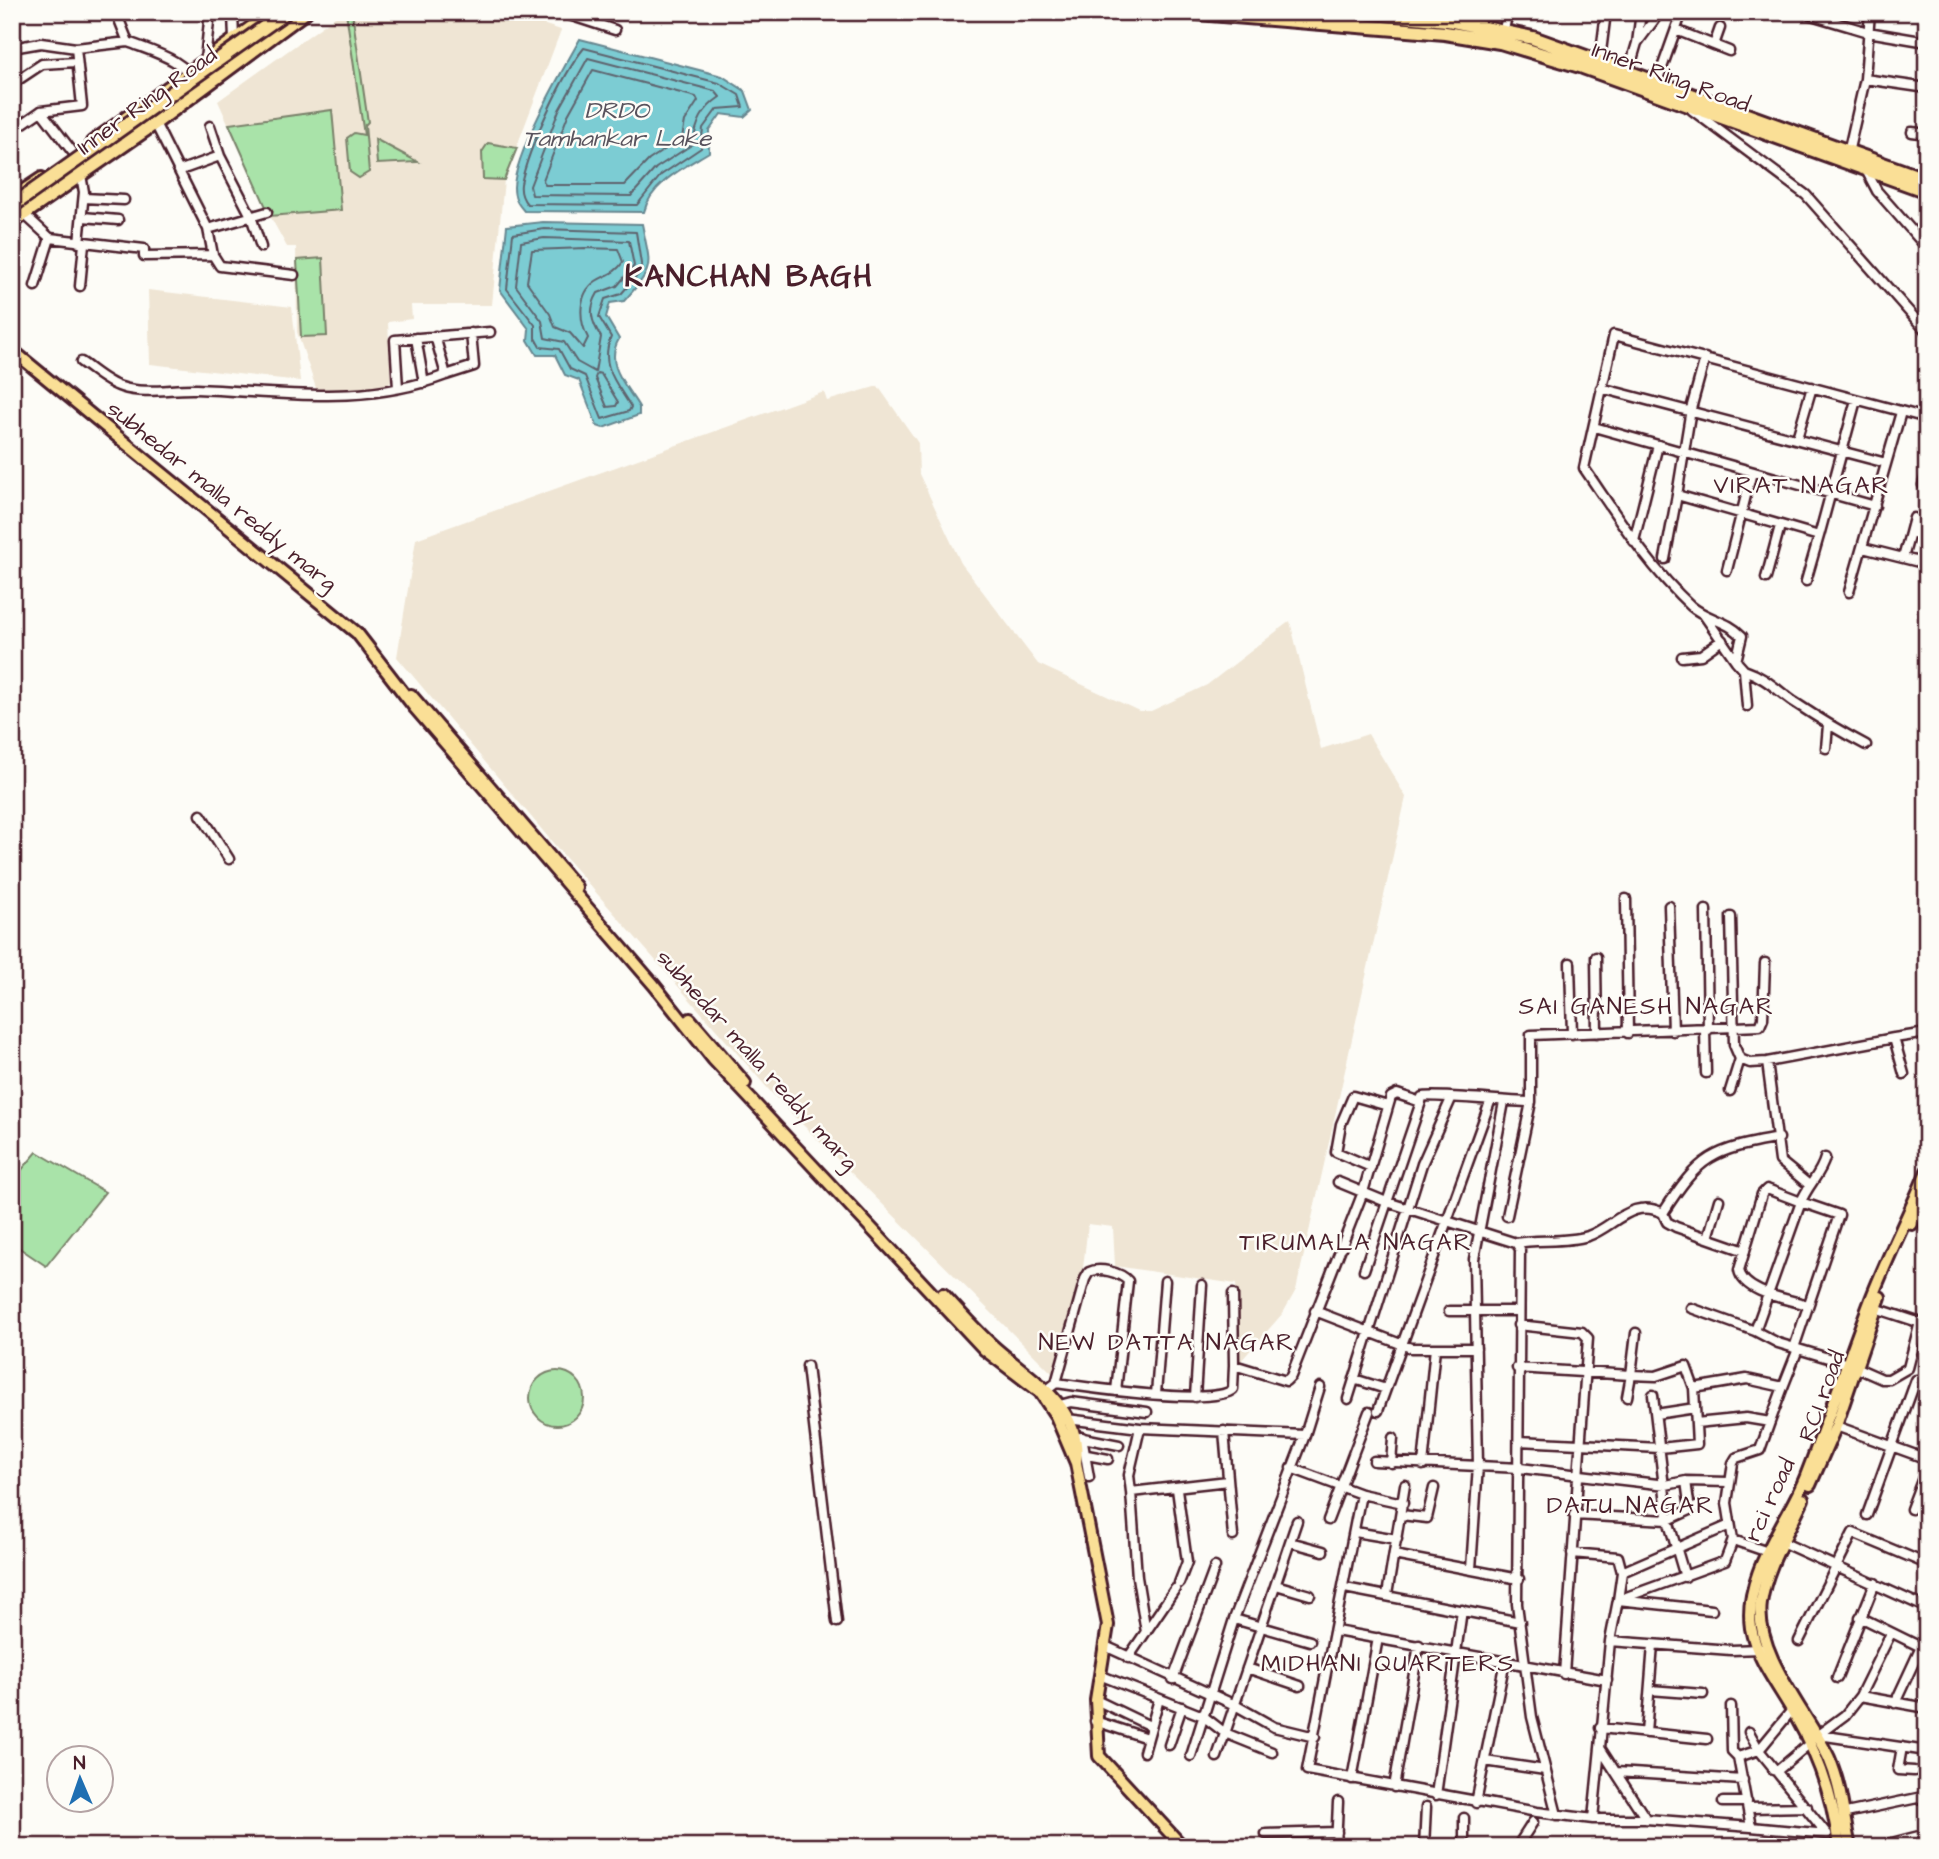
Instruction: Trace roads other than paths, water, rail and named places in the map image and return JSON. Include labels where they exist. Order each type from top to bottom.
[{"type":"highway","points":[[12,206],[286,12]]},
{"type":"highway","name":"Inner Ring Road","points":[[12,222],[155,123],[305,12]]},
{"type":"highway","name":"Inner Ring Road","points":[[1185,12],[1445,33],[1500,42],[1583,67],[1867,172],[1927,191]]},
{"type":"highway","name":"Inner Ring Road","points":[[1364,12],[1448,16],[1504,29],[1629,70],[1927,180]]},
{"type":"main road","name":"Inner Ring Road","points":[[12,198],[272,12]]},
{"type":"main road","name":"subhedar malla reddy marg","points":[[12,350],[357,633],[552,870],[654,985],[713,1059],[985,1350],[1040,1392],[1056,1416],[1076,1463],[1108,1625],[1102,1676],[1096,1700],[1098,1756],[1183,1847]]},
{"type":"main road","name":"subhedar malla reddy marg","points":[[396,683],[422,705],[767,1109],[992,1345],[1051,1386],[1078,1437],[1076,1463]]},
{"type":"main road","name":"rci road","points":[[1839,1847],[1832,1803],[1815,1738],[1792,1710],[1751,1628],[1750,1601],[1768,1552],[1799,1492],[1852,1366],[1868,1305],[1927,1171]]},
{"type":"main road","name":"RCI road","points":[[1850,1847],[1840,1788],[1815,1738],[1762,1648],[1760,1607],[1765,1580],[1836,1426],[1852,1366],[1927,1192]]},
{"type":"street","points":[[116,12],[128,43]]},
{"type":"street","points":[[205,60],[210,12]]},
{"type":"street","points":[[233,12],[234,40]]},
{"type":"street","points":[[560,12],[615,30]]},
{"type":"street","points":[[1504,29],[1508,12]]},
{"type":"street","points":[[1600,60],[1606,12]]},
{"type":"street","points":[[1629,70],[1637,43],[1641,12]]},
{"type":"street","points":[[1637,43],[1660,12]]},
{"type":"street","points":[[1657,82],[1682,12]]},
{"type":"street","points":[[1801,12],[1868,32],[1927,42]]},
{"type":"street","points":[[1848,153],[1865,79],[1870,12]]},
{"type":"street","points":[[1714,45],[1720,28]]},
{"type":"street","points":[[1676,30],[1729,51]]},
{"type":"street","points":[[12,48],[41,44],[76,48],[128,43],[164,56],[190,70],[201,88]]},
{"type":"street","points":[[12,131],[41,111],[82,106],[76,48]]},
{"type":"street","points":[[12,84],[42,64],[76,62]]},
{"type":"street","points":[[1865,79],[1927,88]]},
{"type":"street","points":[[1687,106],[1806,195],[1927,332]]},
{"type":"street","points":[[41,111],[75,155]]},
{"type":"street","points":[[155,123],[181,170],[208,229],[213,255],[220,266],[294,275]]},
{"type":"street","points":[[210,125],[220,156],[251,216],[261,247]]},
{"type":"street","points":[[1912,132],[1927,134]]},
{"type":"street","points":[[181,170],[220,156]]},
{"type":"street","points":[[1867,172],[1877,191],[1927,248]]},
{"type":"street","points":[[80,175],[84,198],[80,286]]},
{"type":"street","points":[[84,198],[124,200]]},
{"type":"street","points":[[208,229],[267,212]]},
{"type":"street","points":[[24,214],[50,238],[144,249],[144,256],[213,255]]},
{"type":"street","points":[[83,216],[118,219]]},
{"type":"street","points":[[35,286],[50,238]]},
{"type":"street","points":[[398,388],[395,340],[490,332]]},
{"type":"street","points":[[81,362],[114,384],[133,390],[192,389],[319,396],[369,394],[424,383],[474,366],[471,333]]},
{"type":"street","points":[[1866,745],[1828,726],[1778,691],[1763,677],[1744,670],[1704,615],[1650,564],[1584,468],[1614,335],[1927,418]]},
{"type":"street","points":[[435,336],[446,375]]},
{"type":"street","points":[[416,338],[424,383]]},
{"type":"street","points":[[1665,559],[1691,409],[1705,358]]},
{"type":"street","points":[[1797,438],[1812,387]]},
{"type":"street","points":[[1601,388],[1691,409],[1886,463]]},
{"type":"street","points":[[1805,581],[1856,400]]},
{"type":"street","points":[[1849,592],[1901,412]]},
{"type":"street","points":[[1594,427],[1875,506]]},
{"type":"street","points":[[1634,541],[1658,445]]},
{"type":"street","points":[[1727,570],[1752,472]]},
{"type":"street","points":[[1927,472],[1923,485],[1927,486]]},
{"type":"street","points":[[1677,495],[1819,536]]},
{"type":"street","points":[[1903,558],[1914,518]]},
{"type":"street","points":[[1766,578],[1780,526]]},
{"type":"street","points":[[1910,533],[1927,537]]},
{"type":"street","points":[[1863,548],[1927,564]]},
{"type":"street","points":[[1704,615],[1731,625],[1742,636],[1736,661]]},
{"type":"street","points":[[1682,657],[1701,655],[1722,640]]},
{"type":"street","points":[[1744,670],[1747,706]]},
{"type":"street","points":[[1826,748],[1828,726]]},
{"type":"street","points":[[201,815],[229,859]]},
{"type":"street","points":[[1626,899],[1628,1033]]},
{"type":"street","points":[[1669,906],[1673,1031]]},
{"type":"street","points":[[1706,910],[1706,1073]]},
{"type":"street","points":[[1730,1091],[1740,1059],[1734,1045],[1731,917]]},
{"type":"street","points":[[1595,957],[1597,1034]]},
{"type":"street","points":[[1570,963],[1573,1034]]},
{"type":"street","points":[[1507,1216],[1531,1102],[1531,1035],[1760,1026],[1763,1023],[1765,963]]},
{"type":"street","points":[[1740,1059],[1750,1063],[1767,1062],[1927,1033]]},
{"type":"street","points":[[1894,1038],[1904,1074]]},
{"type":"street","points":[[1767,1062],[1780,1161],[1808,1184]]},
{"type":"street","points":[[1234,1365],[1286,1381],[1291,1376],[1363,1192],[1391,1097],[1396,1094],[1421,1102]]},
{"type":"street","points":[[1364,1270],[1425,1094],[1490,1102],[1531,1102]]},
{"type":"street","points":[[1371,1167],[1336,1152],[1341,1124],[1353,1096],[1388,1106]]},
{"type":"street","points":[[1348,1399],[1422,1164],[1451,1099]]},
{"type":"street","points":[[1328,1520],[1403,1346],[1490,1102]]},
{"type":"street","points":[[1471,1569],[1478,1465],[1474,1259],[1504,1102]]},
{"type":"street","points":[[1663,1213],[1689,1172],[1703,1160],[1737,1146],[1779,1138]]},
{"type":"street","points":[[1755,1331],[1808,1184],[1822,1169],[1825,1158]]},
{"type":"street","points":[[1338,1182],[1388,1203],[1409,1206],[1516,1243],[1587,1236],[1630,1210],[1654,1209],[1663,1213],[1667,1222],[1675,1227],[1745,1251]]},
{"type":"street","points":[[1618,1600],[1725,1562],[1733,1540],[1728,1482],[1736,1458],[1760,1450],[1839,1215],[1764,1190],[1739,1270],[1744,1283],[1808,1305]]},
{"type":"street","points":[[1708,1238],[1720,1200]]},
{"type":"street","points":[[1516,1243],[1520,1249],[1517,1368],[1520,1622],[1532,1717],[1557,1815]]},
{"type":"street","points":[[1116,1391],[1128,1281],[1123,1275],[1096,1269],[1087,1274],[1051,1386],[1116,1391],[1195,1397],[1229,1394],[1234,1384],[1233,1294]]},
{"type":"street","points":[[1156,1394],[1165,1281]]},
{"type":"street","points":[[1195,1397],[1202,1285]]},
{"type":"street","points":[[1691,1308],[1882,1379],[1900,1374],[1911,1360],[1924,1324],[1875,1308]]},
{"type":"street","points":[[1315,1311],[1403,1346],[1476,1348]]},
{"type":"street","points":[[1449,1311],[1518,1311]]},
{"type":"street","points":[[1518,1325],[1586,1333],[1564,1674]]},
{"type":"street","points":[[1628,1397],[1636,1334]]},
{"type":"street","points":[[1423,1465],[1435,1348]]},
{"type":"street","points":[[807,1366],[837,1622]]},
{"type":"street","points":[[1517,1368],[1656,1376],[1686,1366],[1694,1388],[1697,1444],[1660,1448],[1519,1441]]},
{"type":"street","points":[[1354,1379],[1386,1389]]},
{"type":"street","points":[[1694,1388],[1747,1379],[1783,1387]]},
{"type":"street","points":[[1867,1515],[1916,1380]]},
{"type":"street","points":[[1191,1756],[1234,1619],[1305,1435],[1320,1387]]},
{"type":"street","points":[[1653,1395],[1666,1485],[1668,1520],[1678,1546],[1685,1577]]},
{"type":"street","points":[[1060,1405],[1071,1402],[1147,1412]]},
{"type":"street","points":[[1656,1414],[1695,1408]]},
{"type":"street","points":[[1696,1423],[1746,1418],[1770,1422]]},
{"type":"street","points":[[1067,1419],[1140,1428],[1305,1435]]},
{"type":"street","points":[[1836,1426],[1927,1459]]},
{"type":"street","points":[[1140,1428],[1129,1475],[1146,1632]]},
{"type":"street","points":[[1224,1431],[1233,1536]]},
{"type":"street","points":[[1078,1437],[1119,1445]]},
{"type":"street","points":[[1078,1437],[1087,1455],[1089,1477]]},
{"type":"street","points":[[1391,1463],[1393,1438]]},
{"type":"street","points":[[1087,1455],[1108,1459]]},
{"type":"street","points":[[1374,1461],[1569,1472],[1578,1476],[1666,1485],[1686,1481],[1728,1482]]},
{"type":"street","points":[[1911,1509],[1927,1467]]},
{"type":"street","points":[[1291,1468],[1361,1494],[1403,1503]]},
{"type":"street","points":[[1131,1492],[1177,1489],[1228,1481]]},
{"type":"street","points":[[1686,1481],[1690,1510]]},
{"type":"street","points":[[1387,1595],[1405,1485]]},
{"type":"street","points":[[1401,1515],[1427,1518],[1434,1488]]},
{"type":"street","points":[[1128,1658],[1177,1586],[1187,1562],[1177,1489]]},
{"type":"street","points":[[1361,1494],[1345,1588],[1307,1770],[1476,1803],[1557,1815],[1593,1819],[1646,1818],[1827,1834],[1759,1750],[1749,1731]]},
{"type":"street","points":[[1574,1515],[1668,1520],[1701,1505]]},
{"type":"street","points":[[1217,1757],[1297,1521]]},
{"type":"street","points":[[1622,1572],[1730,1525]]},
{"type":"street","points":[[1355,1532],[1397,1539]]},
{"type":"street","points":[[1799,1641],[1853,1533],[1927,1564]]},
{"type":"street","points":[[1733,1540],[1768,1552]]},
{"type":"street","points":[[1290,1542],[1323,1551]]},
{"type":"street","points":[[1784,1543],[1927,1608]]},
{"type":"street","points":[[1572,1553],[1618,1557],[1622,1572],[1610,1641],[1593,1819]]},
{"type":"street","points":[[1394,1556],[1519,1580]]},
{"type":"street","points":[[1173,1679],[1215,1567]]},
{"type":"street","points":[[1837,1678],[1875,1583]]},
{"type":"street","points":[[1276,1585],[1310,1595]]},
{"type":"street","points":[[1345,1588],[1520,1622]]},
{"type":"street","points":[[1618,1600],[1712,1610]]},
{"type":"street","points":[[1436,1795],[1462,1610]]},
{"type":"street","points":[[1860,1617],[1924,1649],[1895,1703]]},
{"type":"street","points":[[1234,1619],[1310,1641]]},
{"type":"street","points":[[1336,1631],[1607,1680]]},
{"type":"street","points":[[1775,1771],[1845,1716],[1860,1696],[1891,1633]]},
{"type":"street","points":[[1352,1779],[1378,1639]]},
{"type":"street","points":[[1610,1641],[1762,1648]]},
{"type":"street","points":[[1646,1733],[1653,1645]]},
{"type":"street","points":[[1105,1646],[1235,1705],[1274,1727],[1315,1737]]},
{"type":"street","points":[[1394,1787],[1419,1646]]},
{"type":"street","points":[[1476,1803],[1504,1661]]},
{"type":"street","points":[[1247,1668],[1300,1686]]},
{"type":"street","points":[[1102,1676],[1203,1716],[1225,1733],[1272,1752]]},
{"type":"street","points":[[1650,1690],[1703,1694]]},
{"type":"street","points":[[1860,1696],[1927,1708]]},
{"type":"street","points":[[1144,1752],[1159,1699]]},
{"type":"street","points":[[1096,1700],[1150,1726]]},
{"type":"street","points":[[1731,1706],[1731,1751],[1738,1757],[1751,1827]]},
{"type":"street","points":[[1169,1745],[1182,1707]]},
{"type":"street","points":[[1738,1757],[1759,1750],[1792,1710]]},
{"type":"street","points":[[1095,1721],[1147,1738]]},
{"type":"street","points":[[1600,1728],[1707,1739]]},
{"type":"street","points":[[1815,1738],[1927,1751]]},
{"type":"street","points":[[1902,1747],[1898,1770],[1914,1771]]},
{"type":"street","points":[[1600,1748],[1646,1818]]},
{"type":"street","points":[[1485,1761],[1545,1770]]},
{"type":"street","points":[[1616,1772],[1743,1780]]},
{"type":"street","points":[[1846,1813],[1926,1796],[1926,1833],[1876,1847]]},
{"type":"street","points":[[1336,1847],[1338,1802]]},
{"type":"street","points":[[1723,1802],[1807,1807]]},
{"type":"street","points":[[1426,1807],[1424,1846],[1492,1847]]},
{"type":"street","points":[[1464,1818],[1464,1846]]},
{"type":"street","points":[[1517,1847],[1533,1822]]},
{"type":"street","points":[[1266,1833],[1337,1832]]},
{"type":"water","name":"DRDO Tamhankar Lake","points":[[580,39],[722,76],[745,91],[752,110],[744,117],[721,114],[709,131],[709,152],[661,184],[644,212],[524,211],[516,200],[516,172],[541,112]]},
{"type":"water","points":[[543,222],[642,224],[648,259],[646,273],[624,301],[610,303],[606,317],[619,339],[615,348],[615,366],[639,407],[639,415],[603,428],[597,426],[579,380],[565,375],[555,355],[537,355],[528,340],[529,329],[500,290],[507,226]]},
{"type":"district","name":"KANCHAN BAGH","points":[[749,277]]},
{"type":"district","name":"VIRAT NAGAR","points":[[1802,486]]},
{"type":"district","name":"SAI GANESH NAGAR","points":[[1647,1007]]},
{"type":"district","name":"TIRUMALA NAGAR","points":[[1356,1243]]},
{"type":"district","name":"NEW DATTA NAGAR","points":[[1167,1343]]},
{"type":"district","name":"DATU NAGAR","points":[[1631,1506]]},
{"type":"district","name":"MIDHANI QUARTERS","points":[[1388,1664]]}]
